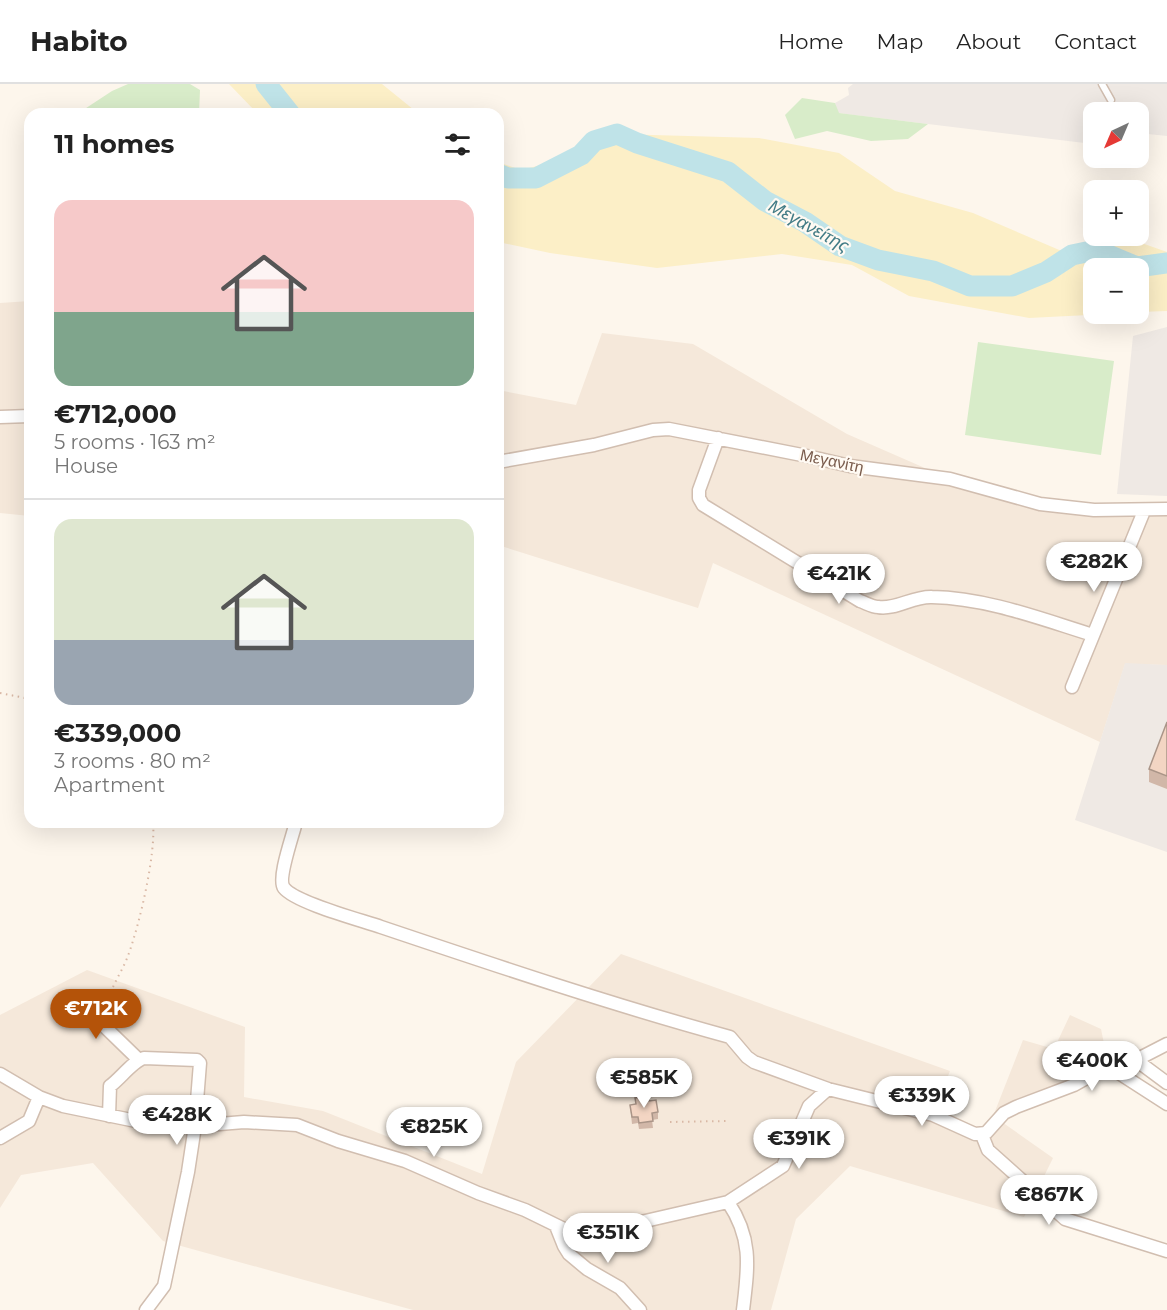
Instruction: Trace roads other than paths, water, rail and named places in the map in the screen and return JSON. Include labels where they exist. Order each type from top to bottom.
[{"type":"street","points":[[0,417],[24,416]]},
{"type":"street","name":"Μεγανίτη","points":[[504,461],[594,445],[662,429],[680,430],[850,466],[950,479],[1040,504],[1094,510],[1167,509]]},
{"type":"street","points":[[717,438],[699,490],[699,498],[704,506],[860,601],[878,607],[893,606],[916,598],[931,597],[965,601],[1004,608],[1093,635]]},
{"type":"street","points":[[1072,687],[1144,511]]},
{"type":"street","points":[[294,828],[282,884],[285,890],[292,895],[323,908],[508,970],[730,1037],[751,1060],[828,1089],[933,1115],[975,1134],[982,1135],[989,1131],[1002,1116],[1011,1110],[1074,1085],[1108,1066],[1136,1060],[1167,1044]]},
{"type":"street","points":[[107,998],[106,1028],[139,1060]]},
{"type":"street","points":[[109,1116],[110,1086],[139,1060],[144,1058],[197,1060],[200,1063],[195,1126],[164,1286],[146,1310]]},
{"type":"street","points":[[1136,1060],[1167,1083]]},
{"type":"street","points":[[1108,1066],[1167,1104]]},
{"type":"street","points":[[0,1074],[39,1097],[72,1109],[142,1122],[195,1126],[244,1122],[297,1125],[338,1141],[405,1161],[478,1193],[525,1210],[570,1232],[598,1231],[728,1202],[783,1166],[788,1160],[809,1106],[828,1089]]},
{"type":"street","points":[[0,1138],[30,1120],[39,1097]]},
{"type":"street","points":[[982,1135],[985,1147],[1065,1219],[1167,1251]]},
{"type":"street","points":[[728,1202],[742,1227],[746,1241],[743,1310]]},
{"type":"street","points":[[556,1226],[564,1246],[574,1258],[587,1269],[620,1288],[640,1310]]},
{"type":"lane","points":[[1102,84],[1112,100]]},
{"type":"waterway","name":"Μεγανείτης","points":[[266,84],[285,108]]},
{"type":"waterway","name":"Μεγανείτης","points":[[504,176],[536,178],[581,155],[594,141],[617,134],[637,143],[728,172],[765,201],[805,222],[840,246],[878,260],[933,271],[970,286],[1012,286],[1046,272],[1072,255],[1096,250],[1137,267],[1167,263]]}]
